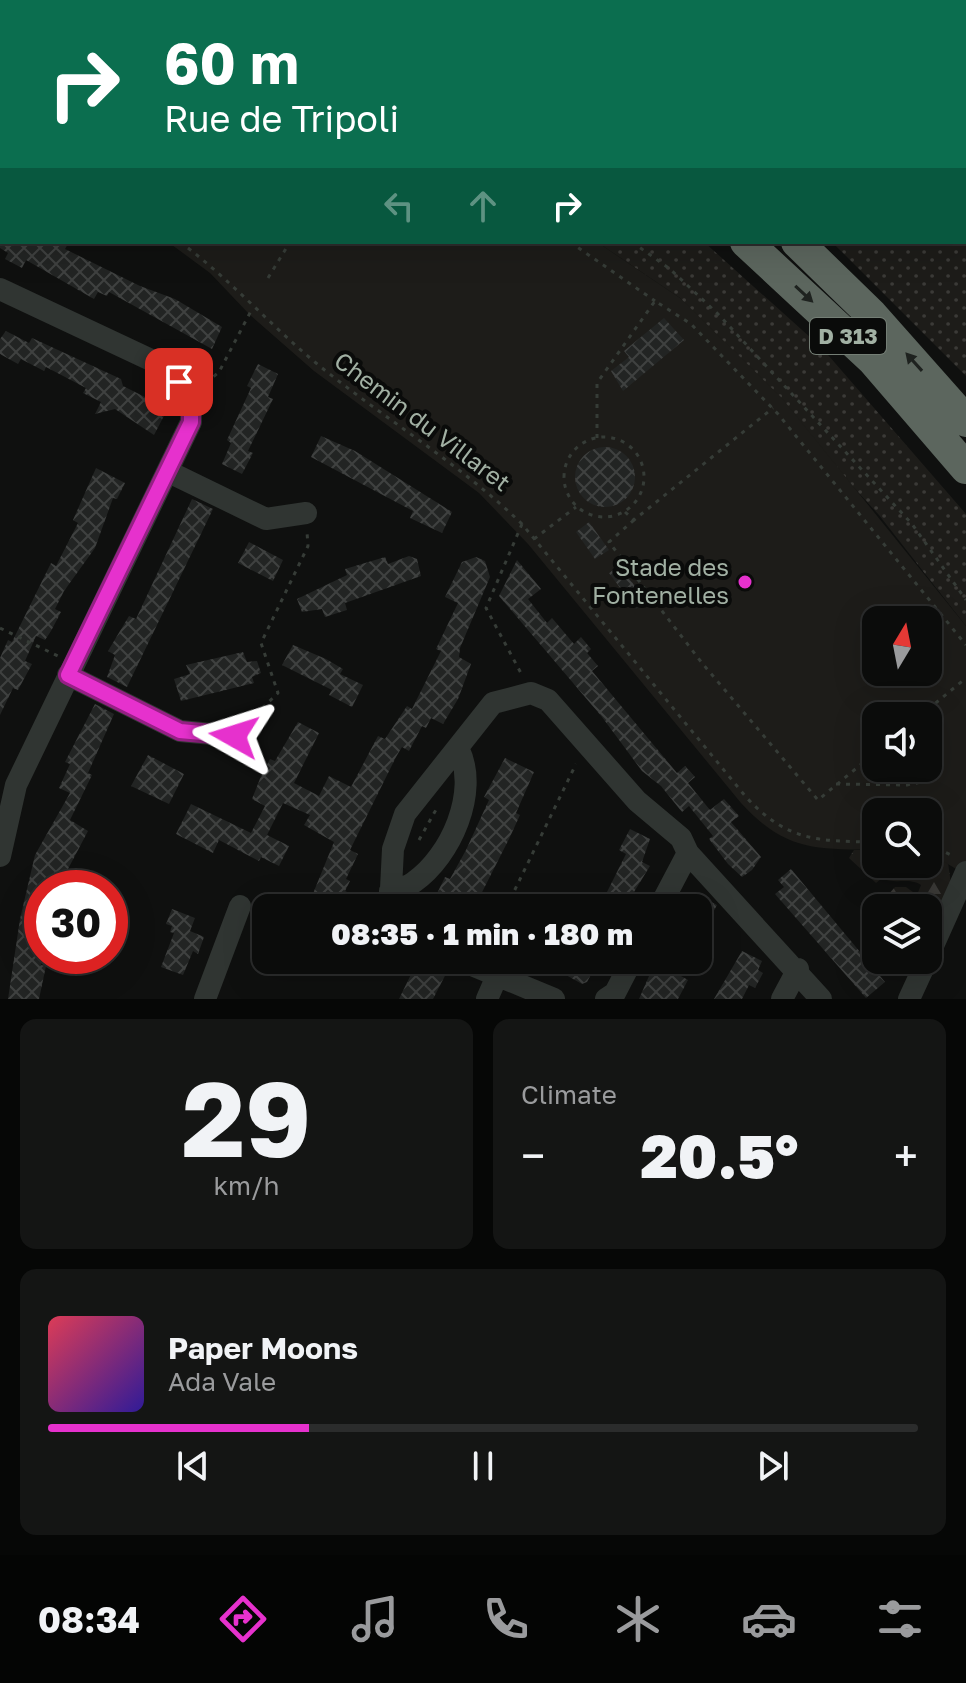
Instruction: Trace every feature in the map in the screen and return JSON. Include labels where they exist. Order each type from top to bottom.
[{"type":"highway","name":"D 313","points":[[748,244],[873,360],[966,468]]},
{"type":"highway","name":"D 313","points":[[799,244],[872,315],[966,421]]},
{"type":"street","points":[[0,289],[168,368],[191,396],[191,422],[169,472],[71,670],[8,783],[0,856]]},
{"type":"street","points":[[169,472],[266,519],[306,513]]},
{"type":"street","points":[[71,670],[180,731],[234,736]]},
{"type":"street","points":[[390,894],[393,849],[405,814],[459,750],[493,703],[531,693],[548,700],[637,801],[681,838],[688,853],[798,969],[821,999]]},
{"type":"street","points":[[398,894],[435,859],[452,830],[465,799],[467,774],[459,750]]},
{"type":"street","points":[[666,894],[688,853]]},
{"type":"street","points":[[942,917],[961,865]]},
{"type":"street","points":[[205,999],[240,906]]},
{"type":"street","points":[[782,999],[798,969]]},
{"type":"street","points":[[492,974],[554,999]]},
{"type":"street","points":[[606,999],[615,993],[625,974]]},
{"type":"street","points":[[909,999],[920,974]]},
{"type":"street","points":[[487,999],[497,976]]},
{"type":"path","name":"Chemin du Villaret","points":[[183,244],[214,267],[252,309],[317,364],[485,488],[522,524],[761,814],[775,825],[800,836],[862,841]]},
{"type":"path","points":[[268,278],[289,244]]},
{"type":"path","points":[[573,244],[691,324],[773,408],[966,645]]},
{"type":"path","points":[[635,244],[670,269],[719,315],[912,524],[966,600]]},
{"type":"path","points":[[597,438],[597,383],[655,301]]},
{"type":"path","points":[[191,396],[219,372],[252,309]]},
{"type":"path","points":[[773,408],[609,542],[702,663],[818,800],[862,763]]},
{"type":"path","points":[[609,437],[629,446],[642,464],[640,496],[625,512],[599,517],[576,507],[565,490],[564,470],[579,445],[609,437]]},
{"type":"path","points":[[534,539],[576,507]]},
{"type":"path","points":[[625,512],[634,520]]},
{"type":"path","points":[[234,736],[278,693],[261,643],[308,546],[306,513]]},
{"type":"path","points":[[522,524],[486,608],[531,693]]},
{"type":"path","points":[[0,628],[71,670]]},
{"type":"path","points":[[937,702],[966,678]]},
{"type":"path","points":[[513,894],[585,745]]},
{"type":"path","points":[[836,784],[907,785],[922,782]]},
{"type":"path","points":[[418,842],[444,797]]},
{"type":"path","points":[[942,853],[961,865]]},
{"type":"green space","name":"Stade des Fontenelles","points":[[171,244],[600,244],[680,298],[781,397],[966,626],[966,875],[942,860],[942,798],[862,798],[862,850],[802,844],[787,839],[757,819],[528,544],[479,493],[314,371],[249,314],[210,273]]},
{"type":"green space","points":[[600,244],[706,244],[822,348],[966,514],[966,626],[879,515],[680,298]]},
{"type":"green space","points":[[834,244],[966,244],[966,376]]},
{"type":"green space","points":[[854,850],[862,850],[862,870],[849,858]]},
{"type":"green space","points":[[942,860],[948,863],[952,891],[948,903],[942,906],[942,894],[917,894],[921,885],[882,878],[942,878]]},
{"type":"green space","points":[[895,887],[906,887],[916,894],[889,894]]},
{"type":"building","points":[[0,244],[68,244],[65,249],[140,286],[175,299],[222,327],[212,349],[109,292],[107,296],[98,292],[94,299],[26,260],[22,268],[5,259],[8,253],[0,248]]},
{"type":"building","points":[[664,318],[684,340],[623,391],[611,371],[629,357],[624,351]]},
{"type":"building","points":[[6,331],[29,343],[32,338],[121,379],[123,386],[147,398],[145,403],[165,414],[154,435],[115,409],[95,414],[101,402],[83,393],[86,388],[46,367],[44,371],[21,359],[18,364],[0,354],[0,339]]},
{"type":"building","points":[[258,364],[278,374],[268,397],[273,399],[248,451],[253,453],[242,474],[222,464],[231,443],[227,440],[251,388],[247,386]]},
{"type":"building","points":[[321,436],[355,451],[452,512],[442,533],[410,518],[413,511],[311,457]]},
{"type":"building","points":[[605,447],[627,455],[635,477],[627,499],[605,507],[583,499],[575,477],[583,455]]},
{"type":"building","points":[[96,468],[125,483],[117,499],[113,498],[95,548],[55,609],[61,612],[51,631],[45,640],[36,636],[25,661],[32,664],[18,690],[13,688],[0,715],[0,658],[8,640],[12,642],[51,563],[56,566],[78,523],[73,520]]},
{"type":"building","points":[[192,499],[213,509],[127,687],[107,677],[115,655],[108,651],[129,616],[136,619]]},
{"type":"building","points":[[589,522],[609,550],[595,559],[576,532]]},
{"type":"building","points":[[249,542],[283,560],[273,581],[238,563]]},
{"type":"building","points":[[409,556],[417,559],[421,576],[345,603],[347,610],[325,617],[322,609],[302,612],[297,599],[347,575],[345,569],[385,557],[388,564]]},
{"type":"building","points":[[476,557],[485,561],[490,577],[460,648],[459,657],[471,664],[458,699],[443,724],[431,718],[426,728],[422,726],[409,751],[402,747],[396,757],[350,850],[358,854],[346,879],[350,881],[345,891],[350,894],[313,894],[334,842],[304,825],[310,815],[283,803],[267,835],[289,846],[279,866],[261,857],[259,861],[219,840],[213,853],[176,834],[191,804],[251,833],[265,806],[252,799],[261,776],[270,759],[275,761],[298,722],[319,733],[294,783],[319,796],[329,776],[351,787],[378,736],[385,739],[407,706],[412,709],[441,651],[436,649],[458,603],[445,597],[462,562]]},
{"type":"building","points":[[517,560],[541,589],[528,599],[547,623],[552,618],[574,644],[581,637],[591,649],[587,653],[598,666],[592,671],[677,773],[685,766],[695,777],[688,783],[710,810],[724,799],[739,816],[731,822],[761,857],[752,870],[742,877],[709,839],[713,836],[689,806],[682,812],[661,786],[642,771],[602,717],[499,596]]},
{"type":"building","points":[[619,565],[646,601],[636,609],[609,573]]},
{"type":"building","points":[[293,645],[326,659],[343,669],[340,674],[363,685],[352,707],[329,695],[332,690],[282,665]]},
{"type":"building","points":[[243,652],[247,662],[257,661],[261,673],[252,677],[254,683],[181,701],[174,679],[190,674],[186,665]]},
{"type":"building","points":[[95,704],[114,714],[88,773],[92,775],[70,820],[88,831],[67,870],[31,870],[35,855],[70,793],[59,788],[70,764],[65,762]]},
{"type":"building","points":[[148,755],[184,774],[169,804],[131,786]]},
{"type":"building","points":[[505,758],[534,772],[516,813],[520,815],[481,894],[437,894],[445,877],[450,879],[466,850],[489,800],[484,797]]},
{"type":"building","points":[[630,829],[650,839],[642,862],[650,866],[633,894],[606,894],[626,854],[619,850]]},
{"type":"building","points":[[791,869],[862,954],[862,974],[878,974],[885,982],[866,998],[775,894],[784,887],[778,880]]},
{"type":"building","points":[[24,902],[24,974],[44,974],[39,999],[8,999]]},
{"type":"building","points":[[172,909],[195,918],[190,931],[204,937],[198,954],[193,951],[183,975],[161,967],[174,933],[170,932],[172,926],[166,924]]},
{"type":"building","points":[[742,951],[762,961],[758,970],[763,973],[755,988],[749,985],[742,999],[714,999]]},
{"type":"building","points":[[411,974],[446,974],[433,999],[399,999]]},
{"type":"building","points":[[564,974],[591,974],[582,984]]},
{"type":"building","points":[[650,974],[682,974],[688,980],[678,999],[639,999]]},
{"type":"place","name":"Stade des Fontenelles","points":[[745,582]]},
{"type":"route","points":[[179,382],[191,396],[191,422],[68,675],[180,731],[234,736]]}]
